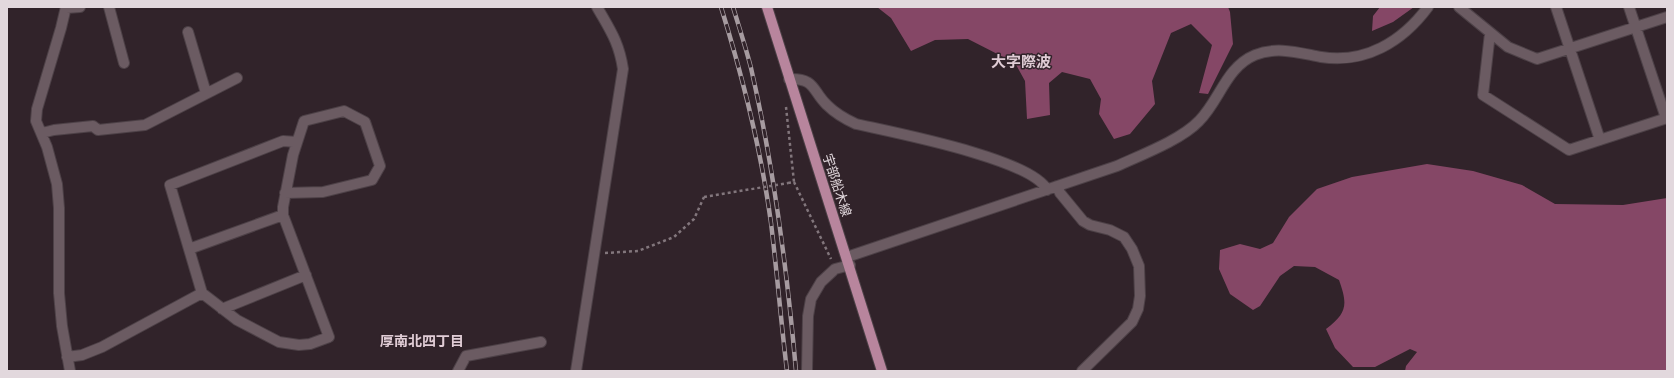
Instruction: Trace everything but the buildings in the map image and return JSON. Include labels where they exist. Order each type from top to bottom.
[{"type":"main road","name":"宇部船木線","points":[[767,7],[882,371]]},
{"type":"street","points":[[70,371],[59,292],[59,208],[57,184],[53,166],[42,133],[36,121],[37,109],[66,7],[80,7]]},
{"type":"street","points":[[109,7],[124,63]]},
{"type":"street","points":[[576,371],[623,69],[621,52],[615,38],[597,7]]},
{"type":"street","points":[[806,371],[808,316],[811,299],[821,282],[834,269],[848,261],[1117,166],[1190,130],[1200,121],[1233,71],[1245,60],[1256,55],[1277,50],[1343,59],[1358,57],[1372,52],[1400,36],[1411,27],[1428,7]]},
{"type":"street","points":[[1459,7],[1508,47],[1537,60],[1667,17]]},
{"type":"street","points":[[1556,7],[1600,140]]},
{"type":"street","points":[[1490,33],[1483,95],[1569,150],[1667,118],[1629,7]]},
{"type":"street","points":[[188,32],[206,94]]},
{"type":"street","points":[[42,133],[54,130],[93,126],[98,130],[145,125],[237,78]]},
{"type":"street","points":[[789,79],[801,78],[813,86],[826,104],[842,118],[856,124],[952,146],[984,155],[1036,178],[1044,183],[1047,190]]},
{"type":"street","points":[[285,194],[323,192],[372,180],[380,166],[365,122],[344,111],[304,121],[293,155],[285,194],[283,215],[329,337],[310,344],[299,345],[279,342],[237,320],[202,293],[170,185],[283,141],[297,142]]},
{"type":"street","points":[[1057,186],[1060,193],[1084,221],[1090,225],[1110,230],[1124,237],[1132,249],[1138,266],[1140,296],[1138,308],[1132,322],[1082,371]]},
{"type":"street","points":[[189,249],[283,215]]},
{"type":"street","points":[[222,309],[306,275]]},
{"type":"street","points":[[67,357],[82,355],[102,347],[202,293]]},
{"type":"street","points":[[458,371],[466,356],[541,342]]},
{"type":"path","points":[[785,100],[794,182],[834,269]]},
{"type":"path","points":[[594,254],[638,251],[674,237],[694,219],[704,197],[794,182]]},
{"type":"shaded area","points":[[877,7],[1228,7],[1230,12],[1233,44],[1208,94],[1199,93],[1212,45],[1191,24],[1171,33],[1152,81],[1155,104],[1130,134],[1114,139],[1099,114],[1101,99],[1090,79],[1062,72],[1049,83],[1050,115],[1027,119],[1025,81],[1015,63],[968,39],[935,40],[911,51],[891,18]]},
{"type":"shaded area","points":[[1380,7],[1414,7],[1393,22],[1372,31],[1373,16]]},
{"type":"shaded area","points":[[1427,164],[1473,171],[1522,185],[1555,204],[1623,205],[1667,198],[1667,371],[1405,371],[1406,366],[1417,352],[1410,349],[1375,367],[1353,367],[1335,348],[1326,329],[1338,318],[1344,308],[1344,296],[1339,280],[1315,267],[1294,266],[1280,276],[1260,306],[1253,310],[1230,294],[1219,269],[1220,250],[1240,244],[1260,249],[1273,243],[1289,217],[1317,189],[1352,177]]},
{"type":"railway","points":[[721,7],[744,87],[757,141],[767,195],[787,371]]},
{"type":"railway","points":[[733,7],[751,68],[773,181],[784,257],[796,371]]},
{"type":"district","name":"大字際波","points":[[1021,62]]},
{"type":"district","name":"厚南北四丁目","points":[[422,341]]}]
